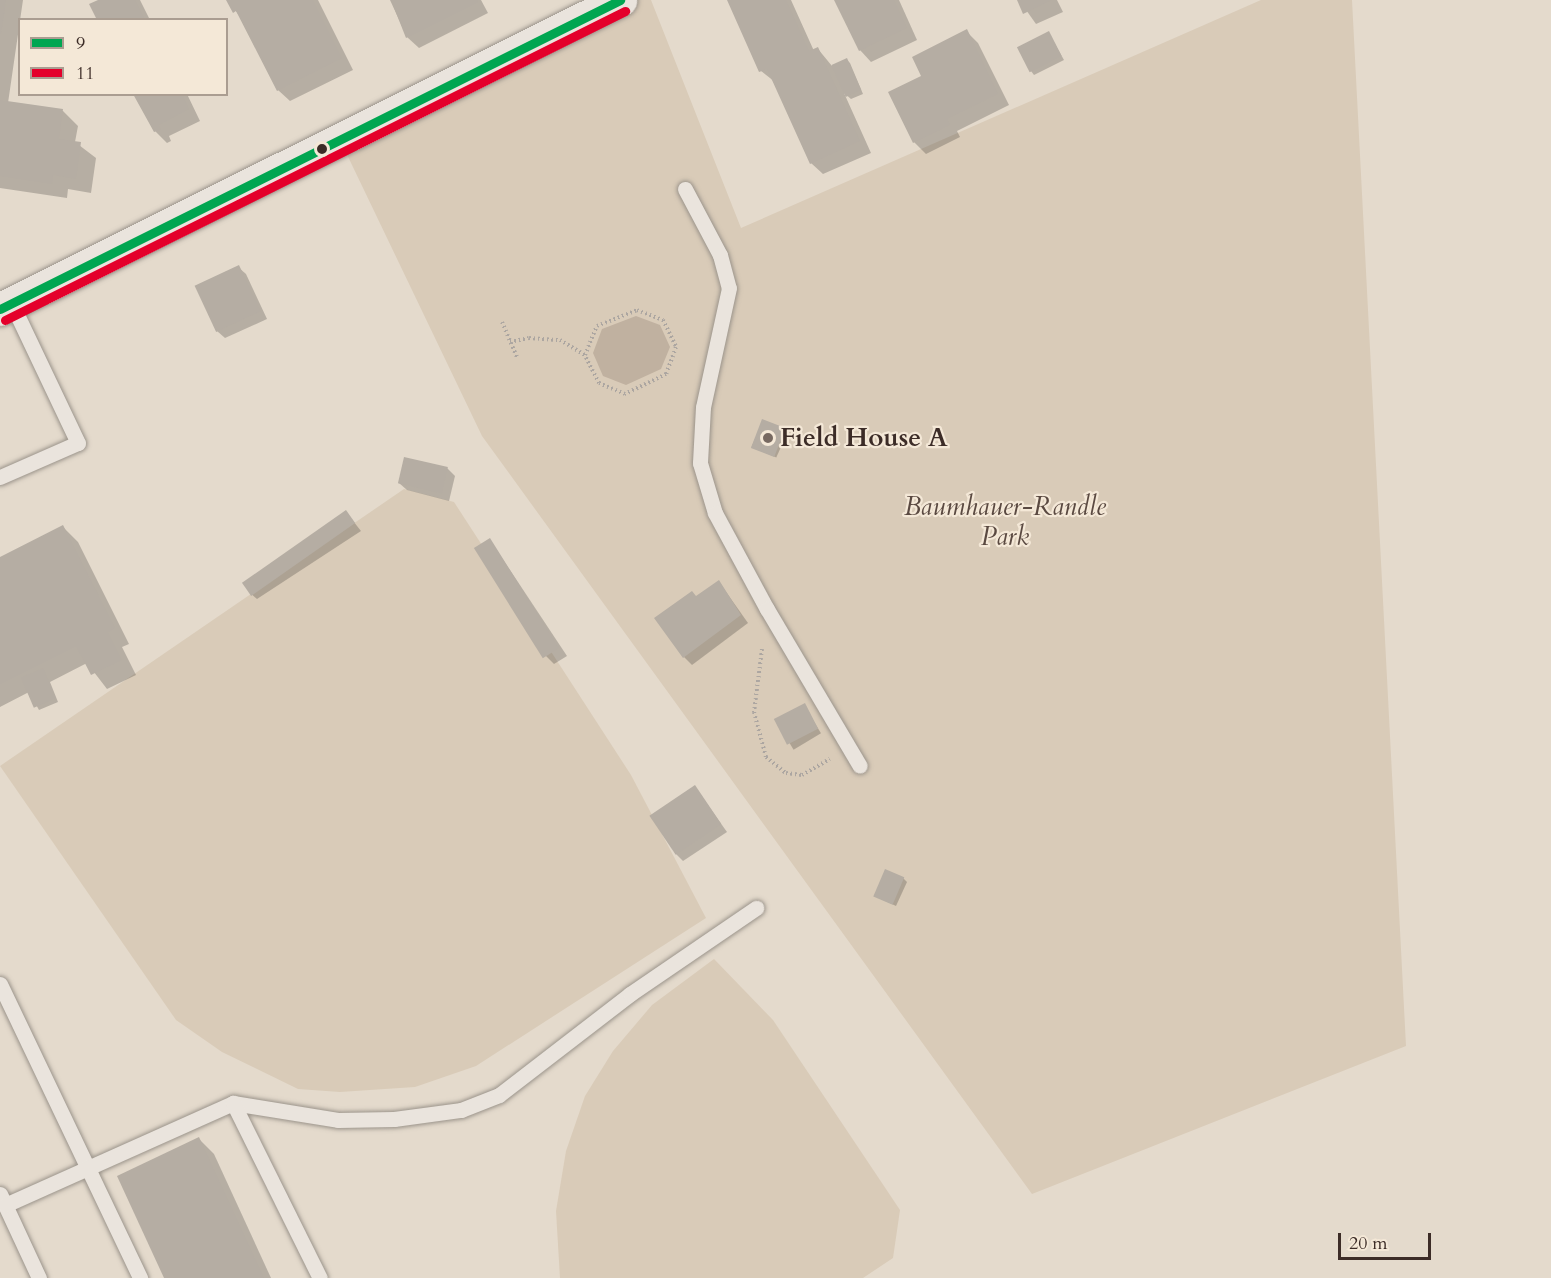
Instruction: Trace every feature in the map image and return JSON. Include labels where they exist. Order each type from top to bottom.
[{"type":"street","points":[[6,307],[620,0]]},
{"type":"lane","points":[[685,189],[720,255],[729,288],[703,407],[700,463],[715,513],[767,609],[860,766]]},
{"type":"lane","points":[[0,477],[78,443],[6,307]]},
{"type":"lane","points":[[39,1278],[3,1199],[89,1168],[233,1103],[338,1120],[394,1119],[461,1110],[500,1095],[630,994],[756,908]]},
{"type":"lane","points":[[0,984],[140,1278]]},
{"type":"lane","points":[[233,1103],[320,1278]]},
{"type":"path","points":[[510,342],[529,338],[560,340],[585,356],[599,383],[625,394],[666,374],[676,347],[663,320],[637,310],[597,326],[585,356]]},
{"type":"path","points":[[501,322],[517,358]]},
{"type":"path","points":[[767,609],[754,712],[766,757],[786,773],[802,775],[834,756],[845,738]]},
{"type":"green space","name":"Baumhauer-Randle Park","points":[[620,0],[651,0],[741,228],[1261,0],[1352,0],[1406,1046],[1032,1194],[482,436],[340,140]]},
{"type":"green space","points":[[404,489],[454,502],[631,775],[706,918],[476,1066],[415,1087],[340,1092],[298,1089],[222,1052],[176,1020],[0,766]]},
{"type":"green space","points":[[714,959],[773,1020],[900,1210],[893,1258],[863,1278],[560,1278],[556,1211],[566,1151],[585,1096],[613,1051],[652,1005]]},
{"type":"shaded area","points":[[636,316],[660,325],[670,347],[661,369],[626,385],[603,376],[593,353],[602,329]]},
{"type":"building","points":[[0,0],[6,0],[1,34],[0,34]]},
{"type":"building","points":[[98,0],[135,0],[144,18],[96,18],[89,4]]},
{"type":"building","points":[[226,0],[313,0],[342,58],[277,91],[236,11],[233,13]]},
{"type":"building","points":[[391,0],[477,0],[478,2],[406,38]]},
{"type":"building","points":[[727,0],[786,0],[809,51],[818,47],[860,141],[810,164],[767,69],[759,72]]},
{"type":"building","points":[[834,0],[894,0],[907,28],[859,51]]},
{"type":"building","points":[[1017,0],[1052,0],[1023,14]]},
{"type":"building","points":[[967,29],[998,94],[947,119],[950,125],[913,143],[888,92],[921,76],[912,57]]},
{"type":"building","points":[[1049,31],[1062,56],[1030,72],[1017,47]]},
{"type":"building","points":[[847,58],[861,90],[846,97],[831,65]]},
{"type":"building","points":[[134,96],[183,96],[189,109],[159,125],[161,130],[154,132]]},
{"type":"building","points":[[0,100],[63,109],[59,139],[81,142],[76,179],[53,175],[52,184],[0,176]]},
{"type":"building","points":[[239,265],[261,311],[216,332],[195,286]]},
{"type":"building","name":"Field House A","points":[[762,419],[785,428],[774,457],[751,448]]},
{"type":"building","points":[[404,457],[448,467],[442,493],[398,483]]},
{"type":"building","points":[[346,510],[355,523],[251,596],[242,583]]},
{"type":"building","points":[[63,525],[115,628],[108,632],[122,660],[91,675],[76,646],[0,684],[0,557]]},
{"type":"building","points":[[490,538],[559,648],[543,658],[474,548]]},
{"type":"building","points":[[719,580],[741,615],[683,658],[654,618],[692,591],[696,596]]},
{"type":"building","points":[[43,668],[56,698],[34,708],[21,677]]},
{"type":"building","points":[[805,703],[818,729],[787,745],[774,719]]},
{"type":"building","points":[[695,785],[721,824],[676,855],[649,816]]},
{"type":"building","points":[[885,869],[904,877],[893,905],[873,897]]},
{"type":"building","points":[[199,1137],[264,1278],[164,1278],[117,1176]]},
{"type":"transit line","name":"9","points":[[0,309],[620,0]]},
{"type":"transit line","name":"11","points":[[5,320],[625,11]]},
{"type":"place","name":"Field House A","points":[[768,438]]}]
